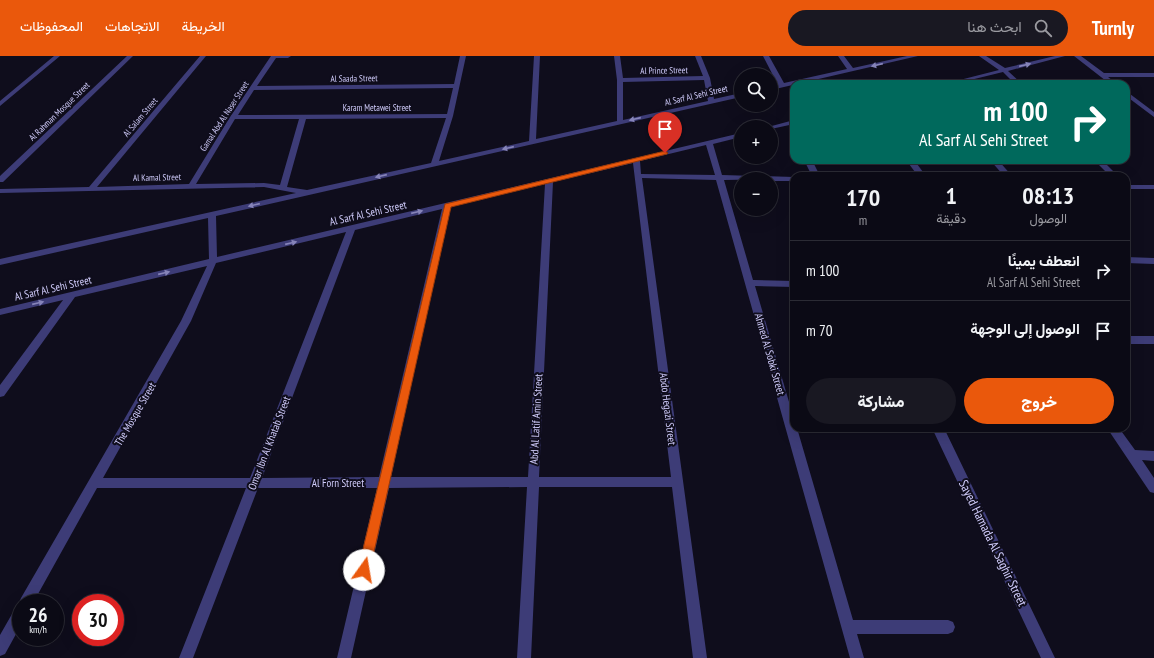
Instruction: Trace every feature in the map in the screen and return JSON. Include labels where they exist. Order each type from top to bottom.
[{"type":"street","points":[[0,104],[57,56]]},
{"type":"street","name":"Al Rahman Mosque Street","points":[[0,180],[130,56]]},
{"type":"street","name":"Al Salam Street","points":[[91,189],[203,56]]},
{"type":"street","points":[[274,56],[288,56]]},
{"type":"street","name":"Gamal Abd Al Naser Street","points":[[191,187],[233,117],[274,56]]},
{"type":"street","points":[[434,164],[450,116],[463,56]]},
{"type":"street","points":[[532,142],[537,56]]},
{"type":"street","points":[[617,56],[620,80],[620,123]]},
{"type":"street","points":[[698,56],[707,78],[711,102]]},
{"type":"street","points":[[766,56],[782,86]]},
{"type":"street","points":[[841,56],[851,70]]},
{"type":"street","points":[[808,80],[912,56]]},
{"type":"street","points":[[982,56],[1004,70],[1015,80]]},
{"type":"street","points":[[963,80],[1062,56]]},
{"type":"street","points":[[1077,56],[1109,80]]},
{"type":"street","points":[[1103,75],[1154,75]]},
{"type":"street","name":"Al Prince Street","points":[[620,80],[707,78]]},
{"type":"street","points":[[778,87],[790,84]]},
{"type":"street","name":"Al Saada Street","points":[[253,88],[456,86]]},
{"type":"street","points":[[1130,96],[1154,115]]},
{"type":"street","name":"Al Sarf Al Sehi Street","points":[[0,262],[734,97]]},
{"type":"street","name":"Karam Metawei Street","points":[[233,117],[450,116]]},
{"type":"street","points":[[283,187],[303,117]]},
{"type":"street","points":[[778,125],[790,122]]},
{"type":"street","name":"Al Sarf Al Sehi Street","points":[[0,312],[734,137]]},
{"type":"street","name":"Ahmed Al Sobki Street","points":[[709,142],[790,425]]},
{"type":"street","name":"Abdo Hegazi Street","points":[[636,160],[700,658]]},
{"type":"street","points":[[998,164],[1004,172]]},
{"type":"street","points":[[1102,164],[1110,172]]},
{"type":"street","points":[[639,176],[790,179]]},
{"type":"street","name":"Abd Al Latif Amin Street","points":[[524,658],[548,181]]},
{"type":"street","name":"Al Kamal Street","points":[[0,191],[264,185],[283,187],[301,192],[313,192]]},
{"type":"street","points":[[1130,187],[1154,187]]},
{"type":"street","points":[[344,658],[447,205]]},
{"type":"street","name":"The Mosque Street","points":[[31,594],[180,334],[213,262],[212,215]]},
{"type":"street","name":"Omar Ibn Al Khatab Street","points":[[186,658],[352,228]]},
{"type":"street","points":[[1130,260],[1154,261]]},
{"type":"street","points":[[749,283],[790,284]]},
{"type":"street","points":[[0,393],[72,295]]},
{"type":"street","points":[[1130,340],[1154,340]]},
{"type":"street","name":"Ahmed Al Sobki Street","points":[[792,432],[857,658]]},
{"type":"street","name":"Sayed Hamada Al Saghir Street","points":[[940,432],[1048,658]]},
{"type":"street","points":[[1116,432],[1154,488]]},
{"type":"street","points":[[1132,455],[1154,456]]},
{"type":"street","name":"Al Forn Street","points":[[95,483],[678,482]]},
{"type":"street","points":[[848,627],[948,627]]},
{"type":"street","points":[[0,649],[12,628]]},
{"type":"route","points":[[364,570],[447,205],[665,153]]}]
